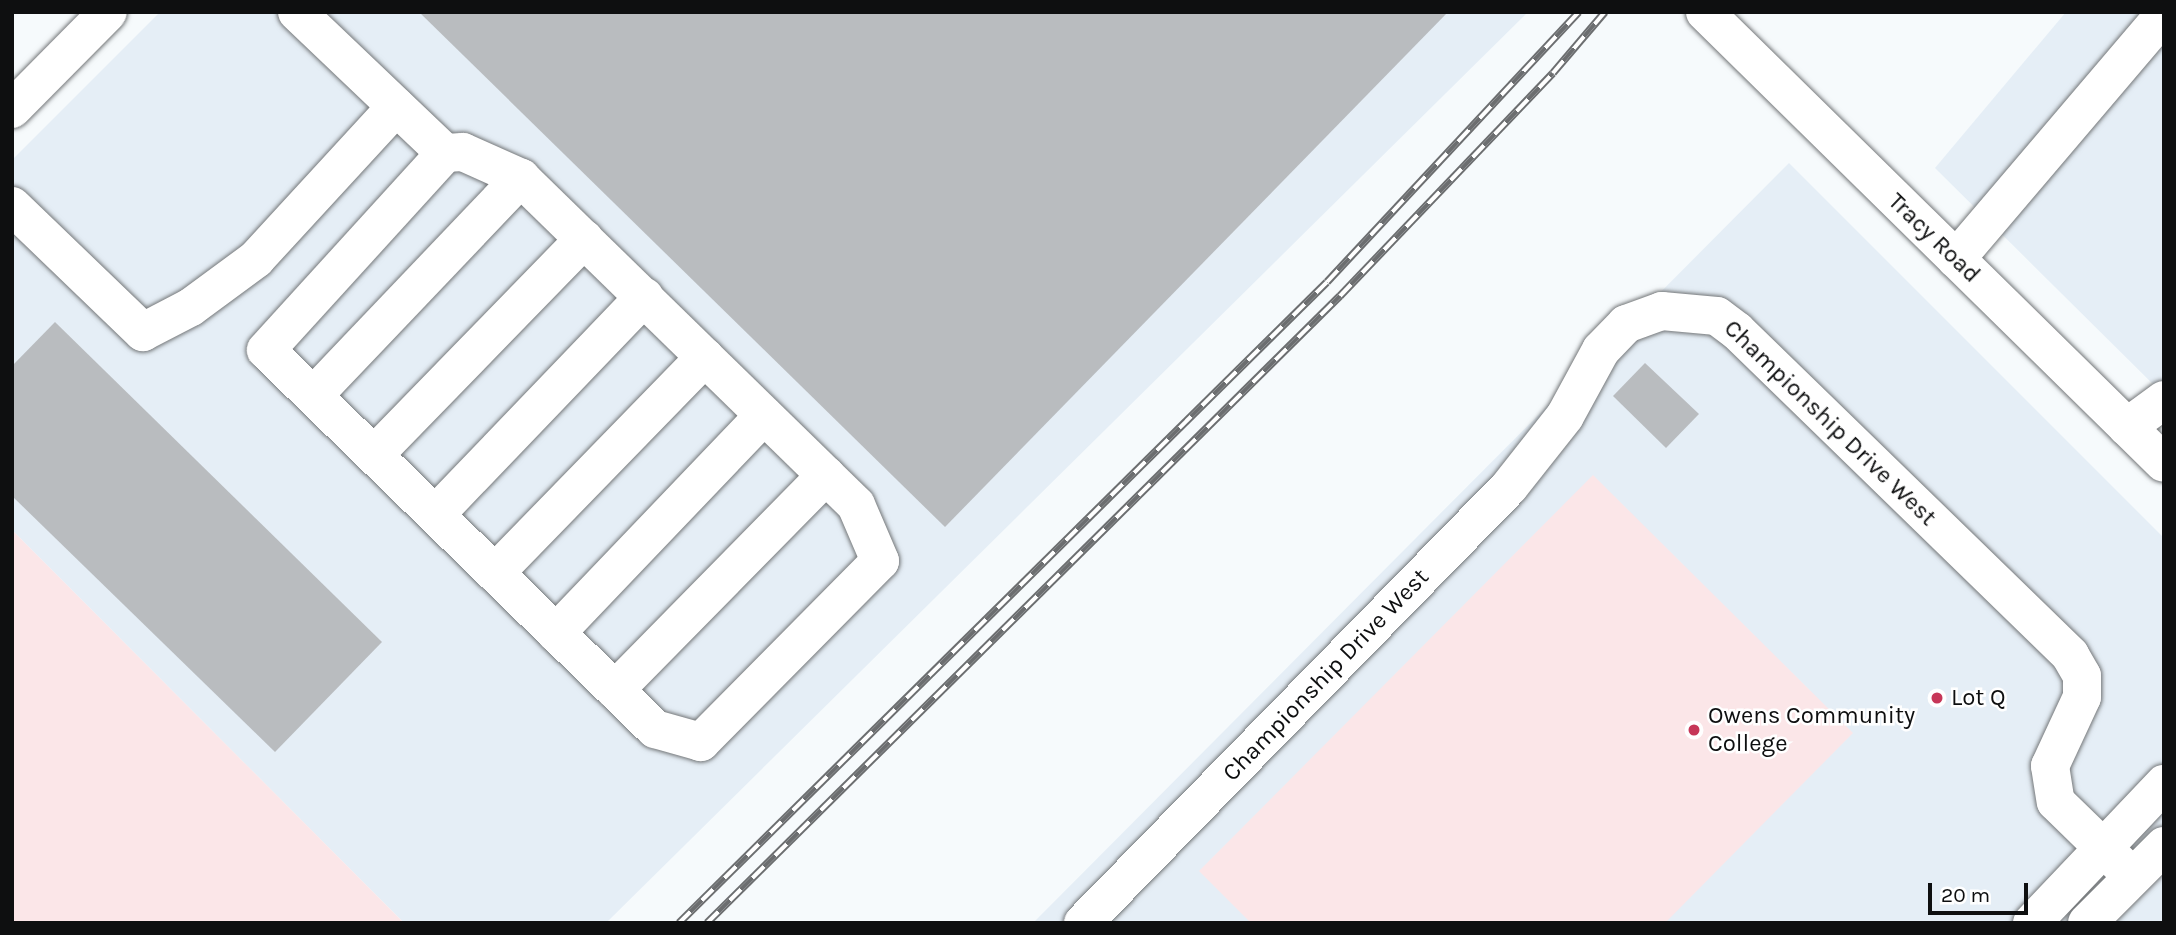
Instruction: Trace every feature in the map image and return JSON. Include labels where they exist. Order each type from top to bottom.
[{"type":"street","points":[[12,109],[108,12]]},
{"type":"street","points":[[297,12],[445,153]]},
{"type":"street","name":"Tracy Road","points":[[1705,12],[2164,463]]},
{"type":"street","points":[[1956,259],[2164,15]]},
{"type":"street","points":[[12,206],[143,332],[191,307],[256,259],[396,107]]},
{"type":"street","points":[[463,152],[521,178],[856,505],[880,561],[701,742],[655,729],[267,350],[445,153],[463,152]]},
{"type":"street","points":[[314,394],[521,178]]},
{"type":"street","points":[[375,454],[583,239]]},
{"type":"street","points":[[436,514],[643,297]]},
{"type":"street","name":"Championship Drive West","points":[[1083,923],[1509,487],[1565,416],[1601,350],[1626,324],[1662,311],[1717,316],[1737,331],[2070,655],[2082,676],[2082,697],[2050,766],[2056,803],[2133,877]]},
{"type":"street","points":[[495,573],[705,357]]},
{"type":"street","points":[[2127,427],[2164,400]]},
{"type":"street","points":[[556,633],[764,415]]},
{"type":"street","points":[[615,690],[826,475]]},
{"type":"street","points":[[2032,923],[2164,784]]},
{"type":"street","points":[[2087,923],[2164,846]]},
{"type":"shaded area","points":[[160,12],[1528,12],[606,923],[404,923],[12,530],[12,160]]},
{"type":"shaded area","points":[[2066,12],[2164,12],[2164,395],[1935,168]]},
{"type":"shaded area","name":"Owens Community College","points":[[1789,163],[2164,538],[2164,923],[1033,923]]},
{"type":"shaded area","points":[[1593,475],[1853,733],[1665,923],[1251,923],[1199,871]]},
{"type":"shaded area","points":[[12,530],[404,923],[12,923]]},
{"type":"building","points":[[419,12],[1448,12],[945,527]]},
{"type":"building","points":[[55,322],[382,642],[275,752],[12,496],[12,366]]},
{"type":"building","points":[[1645,363],[1699,414],[1666,448],[1613,396]]},
{"type":"railway","points":[[679,923],[1327,282],[1579,12]]},
{"type":"railway","points":[[707,923],[1340,296],[1553,73],[1605,12]]},
{"type":"place","name":"Lot Q","points":[[1937,698]]},
{"type":"place","name":"Owens Community College","points":[[1694,730]]}]
